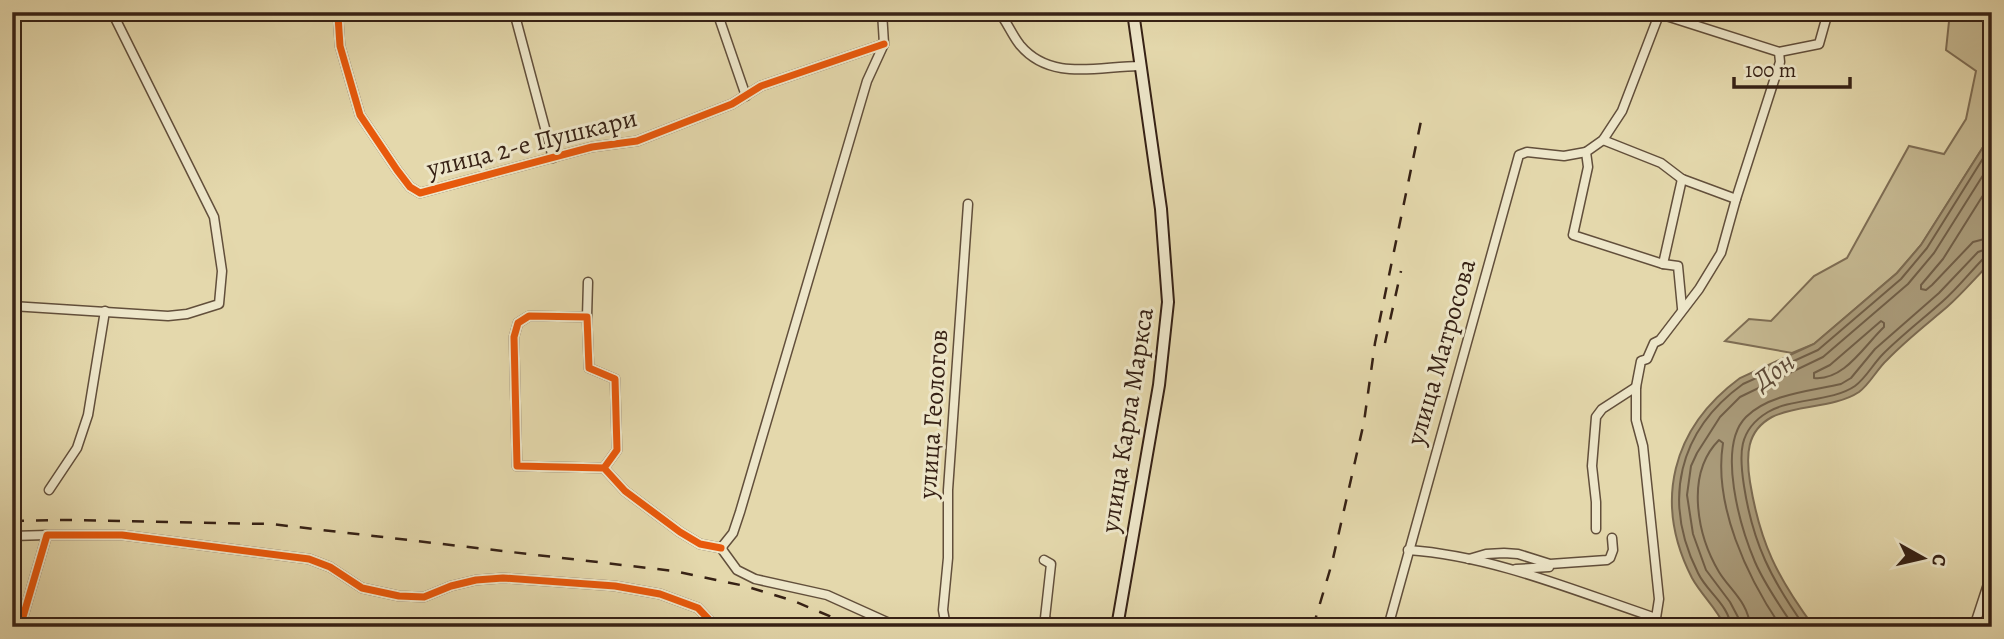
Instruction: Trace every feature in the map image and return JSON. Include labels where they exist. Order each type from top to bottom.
[{"type":"main road","name":"улица Карла Маркса","points":[[1117,627],[1160,385],[1168,302],[1161,209],[1133,12]]},
{"type":"street","points":[[12,306],[168,316],[187,314],[219,304],[222,271],[214,217],[112,12]]},
{"type":"street","points":[[324,12],[341,14]]},
{"type":"street","points":[[514,12],[553,158]]},
{"type":"street","points":[[718,12],[746,96]]},
{"type":"street","points":[[721,548],[733,533],[740,512],[867,81],[884,44],[882,14],[900,12]]},
{"type":"street","points":[[999,12],[1019,43],[1043,65],[1091,71],[1115,66],[1140,66]]},
{"type":"street","points":[[1682,309],[1678,266],[1663,264],[1573,235],[1588,167],[1586,152],[1603,141],[1622,111],[1660,13],[1779,52],[1819,44],[1828,12]]},
{"type":"street","name":"улица 2-е Пушкари","points":[[341,14],[340,46],[360,115],[410,187],[420,193],[592,148],[637,141],[732,104],[761,86],[884,44]]},
{"type":"street","points":[[1408,550],[1445,552],[1511,570],[1655,622],[1657,580],[1643,446],[1636,420],[1636,387],[1641,361],[1647,359],[1654,343],[1660,340],[1699,289],[1721,253],[1780,62],[1779,52]]},
{"type":"street","points":[[1603,141],[1661,163],[1682,179],[1736,199]]},
{"type":"street","name":"улица Матросова","points":[[1388,627],[1519,155],[1527,152],[1564,156],[1586,152]]},
{"type":"street","points":[[1663,264],[1682,179]]},
{"type":"street","name":"улица Геологов","points":[[946,627],[943,610],[948,558],[948,490],[968,204]]},
{"type":"street","points":[[588,282],[589,368],[615,379],[617,450],[604,468]]},
{"type":"street","points":[[49,490],[77,448],[88,415],[105,311]]},
{"type":"street","points":[[587,317],[529,316],[518,323],[514,337],[517,466],[604,468],[625,491],[680,532],[700,544],[721,548],[737,570],[755,579],[827,595],[898,627]]},
{"type":"street","points":[[1596,529],[1597,502],[1592,466],[1596,417],[1602,409],[1636,387]]},
{"type":"street","points":[[12,536],[122,535],[309,559],[330,567],[362,588],[399,596],[424,597],[464,583],[503,578],[615,586],[660,594],[698,608],[716,627]]},
{"type":"street","points":[[20,627],[47,536]]},
{"type":"street","points":[[1469,559],[1490,554],[1518,554],[1538,562],[1554,564],[1607,560],[1613,550],[1612,538]]},
{"type":"street","points":[[1044,560],[1051,564],[1045,618],[1052,627]]},
{"type":"street","points":[[1511,570],[1548,568],[1554,564]]},
{"type":"street","points":[[1973,627],[1992,572]]},
{"type":"shaded area","points":[[1950,12],[1992,12],[1992,133],[1921,245],[1897,273],[1814,344],[1792,353],[1725,341],[1749,319],[1771,321],[1814,276],[1847,258],[1909,146],[1944,154],[1966,119],[1976,71],[1946,50]]},
{"type":"water","name":"Дон","points":[[1992,133],[1992,261],[1953,302],[1894,353],[1859,392],[1839,401],[1792,410],[1772,417],[1757,429],[1750,445],[1749,472],[1754,504],[1765,542],[1780,575],[1814,627],[1725,627],[1692,578],[1680,550],[1673,522],[1672,495],[1676,468],[1685,443],[1698,420],[1717,398],[1740,378],[1814,344],[1897,273],[1921,245]]},
{"type":"railway","points":[[1313,627],[1332,563],[1364,422],[1375,343],[1421,121]]},
{"type":"railway","points":[[1385,343],[1401,271]]},
{"type":"railway","points":[[12,521],[271,524],[674,571],[745,586],[794,601],[855,627]]},
{"type":"cycle path","points":[[343,12],[338,16],[340,46],[360,115],[410,187],[420,193],[592,147],[637,141],[732,104],[761,86],[884,44]]},
{"type":"cycle path","points":[[604,468],[617,450],[615,379],[589,368],[587,317],[529,316],[518,323],[514,337],[517,466],[604,468],[625,491],[680,532],[700,544],[721,548]]},
{"type":"cycle path","points":[[20,627],[47,535],[122,535],[309,559],[330,567],[362,588],[399,596],[424,597],[451,586],[476,580],[503,578],[615,586],[660,594],[698,608],[716,627]]}]
